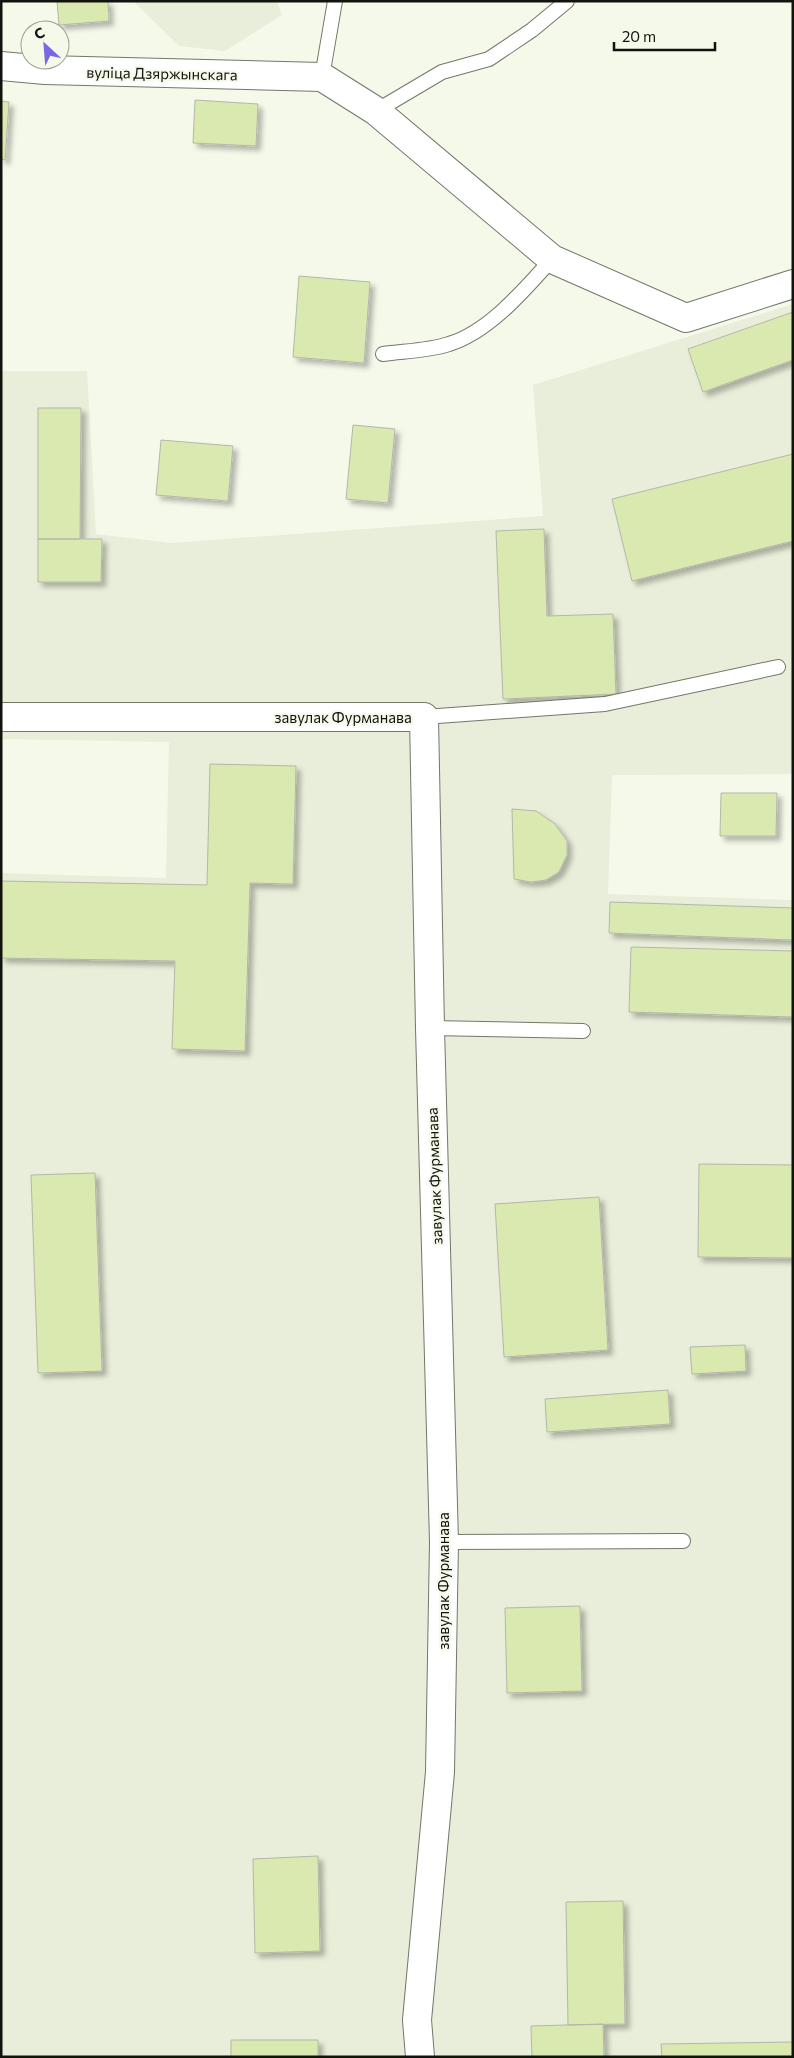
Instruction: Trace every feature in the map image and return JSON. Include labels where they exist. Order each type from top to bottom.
[{"type":"street","name":"вуліца Дзяржынскага","points":[[1,66],[45,70],[322,77]]},
{"type":"street","points":[[322,77],[376,111],[552,259],[686,318],[793,284]]},
{"type":"street","name":"завулак Фурманава","points":[[1,717],[424,717],[430,1028],[444,1542],[440,1772],[417,2020],[420,2057]]},
{"type":"lane","points":[[322,77],[335,1]]},
{"type":"lane","points":[[376,111],[442,72],[489,59],[532,30],[567,1]]},
{"type":"lane","points":[[383,354],[449,344],[488,324],[552,259]]},
{"type":"lane","points":[[424,717],[604,704],[778,667]]},
{"type":"lane","points":[[430,1028],[583,1031]]},
{"type":"lane","points":[[444,1542],[683,1541]]},
{"type":"shaded area","points":[[133,1],[277,1],[282,15],[225,51],[179,46]]},
{"type":"shaded area","points":[[793,304],[793,774],[612,775],[608,894],[793,900],[793,2057],[1,2057],[1,873],[166,878],[169,742],[1,739],[1,371],[87,371],[96,534],[171,543],[543,516],[533,385]]},
{"type":"building","points":[[57,1],[108,1],[109,21],[70,24],[70,20],[59,20]]},
{"type":"building","points":[[195,100],[258,104],[256,146],[193,143]]},
{"type":"building","points":[[1,101],[9,102],[5,160],[1,159]]},
{"type":"building","points":[[299,276],[370,282],[364,363],[293,357]]},
{"type":"building","points":[[793,312],[793,360],[703,392],[688,349]]},
{"type":"building","points":[[38,408],[81,408],[80,539],[38,539]]},
{"type":"building","points":[[353,425],[395,429],[388,503],[346,499]]},
{"type":"building","points":[[161,440],[233,446],[228,501],[156,495]]},
{"type":"building","points":[[793,454],[793,541],[632,581],[612,499]]},
{"type":"building","points":[[544,529],[547,616],[613,614],[616,694],[503,699],[496,531]]},
{"type":"building","points":[[38,539],[102,539],[101,582],[38,582]]},
{"type":"building","points":[[210,764],[296,766],[293,884],[250,883],[245,1051],[172,1049],[175,961],[1,958],[1,881],[207,885]]},
{"type":"building","points":[[721,793],[777,793],[776,836],[720,836]]},
{"type":"building","points":[[512,809],[536,811],[555,824],[567,841],[567,855],[559,872],[546,880],[531,882],[514,879]]},
{"type":"building","points":[[610,902],[793,908],[793,940],[609,933]]},
{"type":"building","points":[[631,947],[793,951],[793,1017],[629,1012]]},
{"type":"building","points":[[699,1164],[793,1165],[793,1258],[698,1257]]},
{"type":"building","points":[[95,1173],[102,1371],[38,1373],[31,1175]]},
{"type":"building","points":[[599,1197],[608,1350],[504,1357],[495,1204]]},
{"type":"building","points":[[745,1345],[746,1371],[692,1374],[690,1347]]},
{"type":"building","points":[[668,1390],[670,1424],[547,1432],[545,1399]]},
{"type":"building","points":[[580,1606],[582,1691],[507,1693],[505,1608]]},
{"type":"building","points":[[318,1856],[320,1951],[255,1953],[253,1859]]},
{"type":"building","points":[[623,1901],[625,2024],[568,2025],[566,1902]]},
{"type":"building","points":[[603,2024],[604,2057],[532,2057],[531,2026]]},
{"type":"building","points":[[231,2040],[318,2040],[318,2057],[231,2057]]},
{"type":"building","points":[[793,2042],[793,2057],[662,2057],[661,2044]]}]
